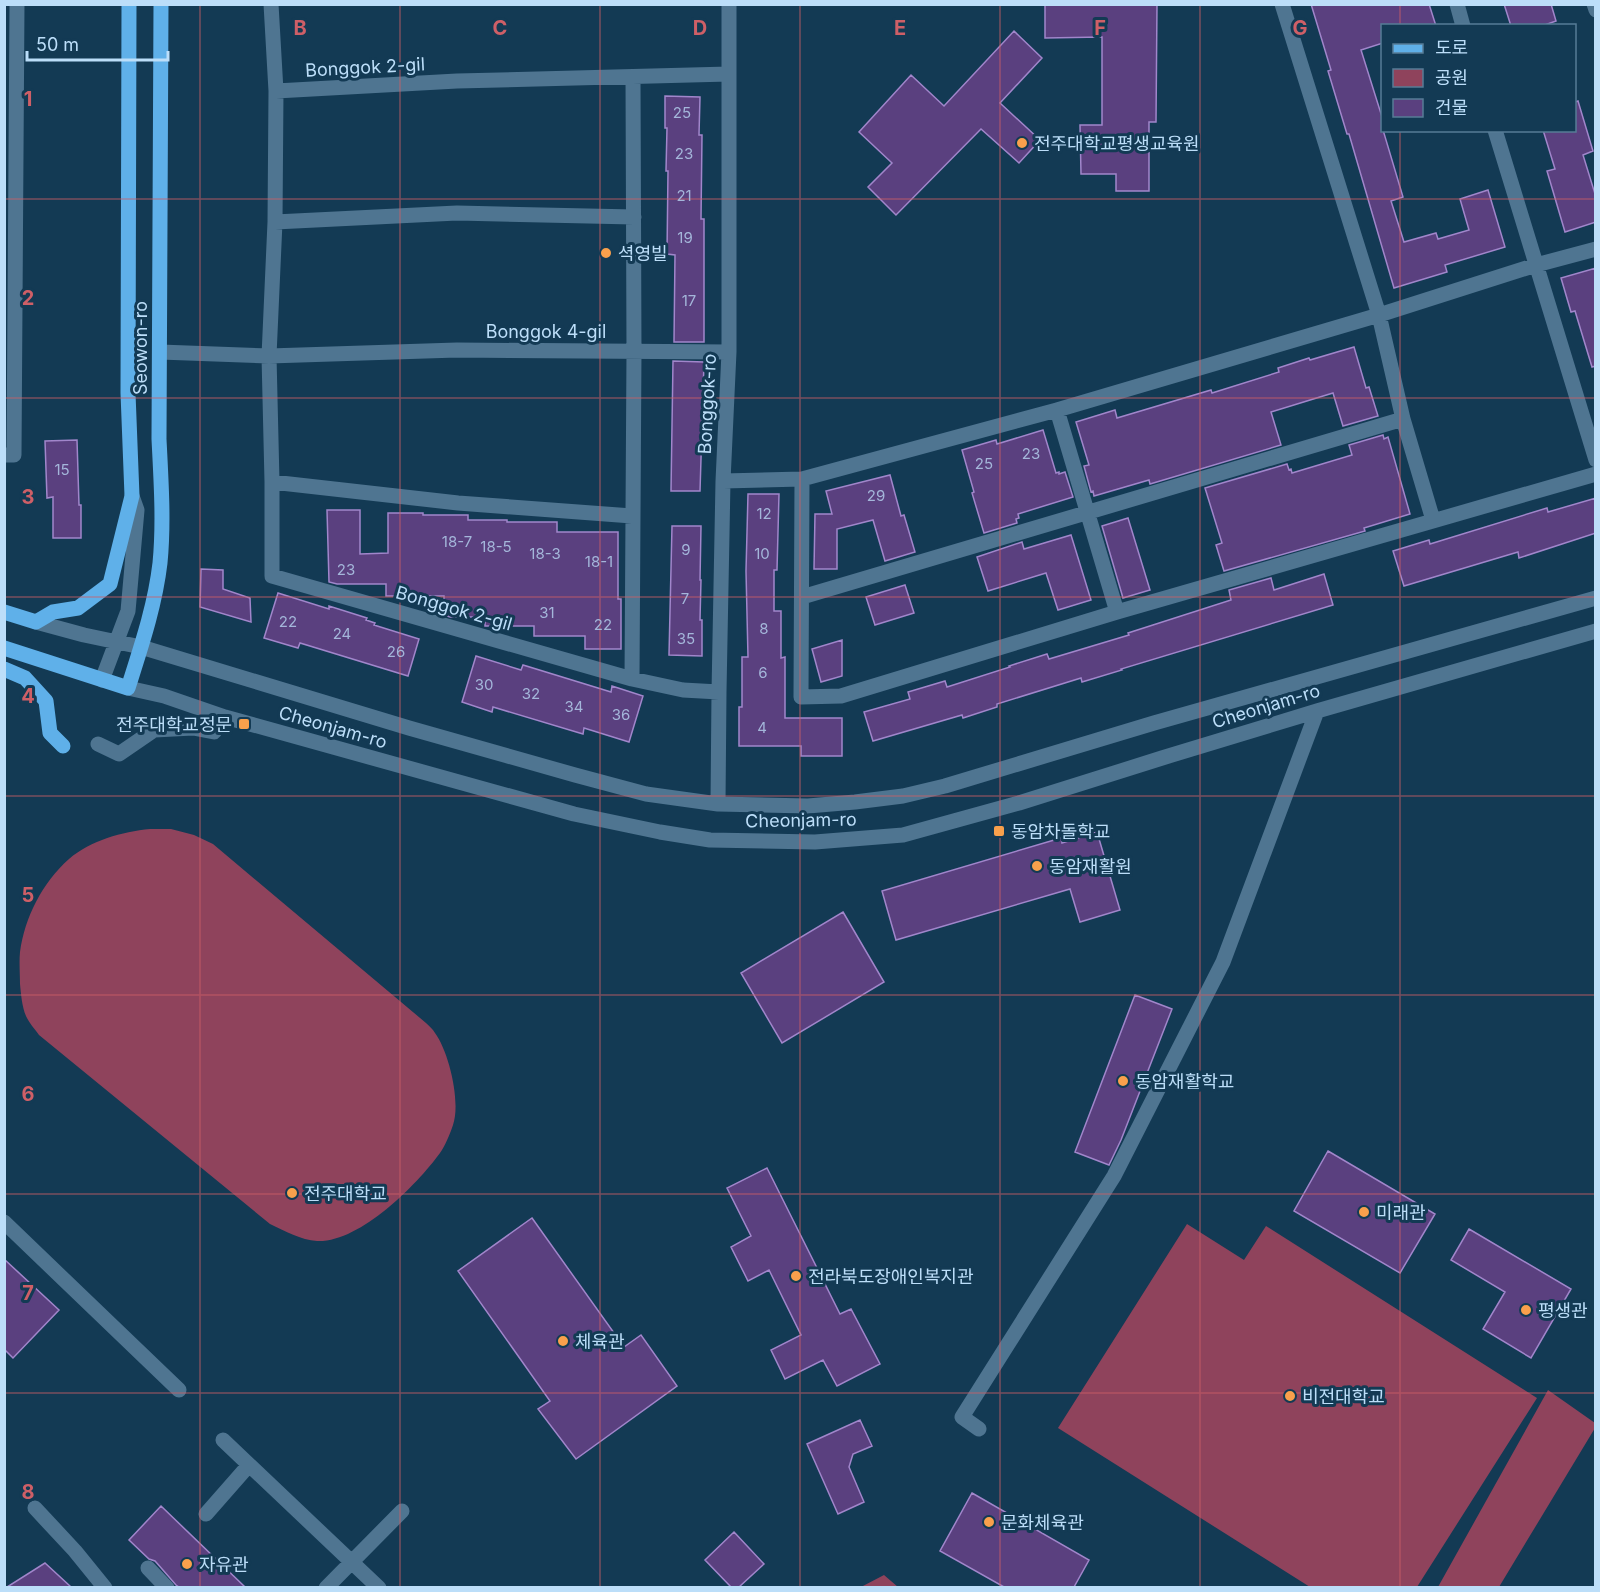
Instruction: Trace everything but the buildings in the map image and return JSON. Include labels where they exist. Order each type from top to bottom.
[{"type":"main road","name":"Seowon-ro","points":[[129,4],[128,393],[132,496]]},
{"type":"main road","name":"Seowon-ro","points":[[128,688],[150,616],[160,563],[162,502],[159,438],[161,4]]},
{"type":"main road","points":[[36,622],[53,612],[78,608],[110,584],[132,496]]},
{"type":"main road","name":"Cheonjam-ro","points":[[4,612],[36,622]]},
{"type":"main road","name":"Cheonjam-ro","points":[[4,648],[128,688]]},
{"type":"main road","points":[[4,669],[25,678],[46,701],[50,733],[63,746]]},
{"type":"street","points":[[4,455],[14,455],[10,112],[17,4]]},
{"type":"street","name":"Bonggok 2-gil","points":[[271,4],[276,91],[275,222],[269,356],[272,576],[632,679],[683,690],[719,692]]},
{"type":"street","name":"Bonggok-ro","points":[[718,804],[723,480],[729,352],[729,4]]},
{"type":"street","points":[[1282,4],[1379,315],[1403,419],[1432,520]]},
{"type":"street","points":[[1457,4],[1462,24]]},
{"type":"street","points":[[1594,4],[1596,10]]},
{"type":"street","points":[[632,679],[633,77],[729,74]]},
{"type":"street","name":"Bonggok 2-gil","points":[[276,91],[457,81],[633,77]]},
{"type":"street","points":[[1496,132],[1596,460]]},
{"type":"street","points":[[275,222],[458,213],[634,217]]},
{"type":"street","points":[[723,480],[802,479],[1057,410],[1379,315],[1536,265],[1596,249]]},
{"type":"street","name":"Bonggok 4-gil","points":[[269,356],[458,350],[729,352]]},
{"type":"street","points":[[160,352],[269,356]]},
{"type":"street","points":[[1057,410],[1117,612]]},
{"type":"street","points":[[802,597],[1403,419]]},
{"type":"street","points":[[802,479],[801,697],[841,696],[1117,612],[1596,474]]},
{"type":"street","points":[[272,482],[458,502],[632,516]]},
{"type":"street","name":"Seowon-ro","points":[[102,680],[128,610],[137,510],[132,496]]},
{"type":"street","name":"Cheonjam-ro","points":[[36,622],[141,647],[324,703],[575,776],[646,794],[718,804],[808,806],[903,796],[945,786],[1154,723],[1596,598]]},
{"type":"street","name":"Cheonjam-ro","points":[[128,688],[164,696],[225,717],[574,814],[711,840],[814,842],[903,835],[1019,803],[1317,711],[1596,631]]},
{"type":"street","points":[[979,1429],[962,1417],[1114,1176],[1217,972],[1317,711]]},
{"type":"street","points":[[98,744],[119,754],[154,730],[193,728],[214,732],[225,717]]},
{"type":"street","points":[[4,1222],[179,1390]]},
{"type":"street","points":[[223,1440],[379,1587]]},
{"type":"street","points":[[206,1514],[249,1465]]},
{"type":"street","points":[[35,1508],[105,1587]]},
{"type":"street","points":[[326,1587],[402,1511]]},
{"type":"street","points":[[148,1568],[167,1587]]},
{"type":"green space","points":[[150,829],[171,829],[194,835],[213,844],[426,1023],[440,1041],[449,1064],[456,1104],[453,1125],[447,1140],[430,1166],[402,1196],[368,1223],[351,1233],[317,1241],[299,1237],[270,1224],[39,1035],[27,1019],[21,992],[20,952],[26,926],[43,890],[59,868],[78,852],[118,835]]},
{"type":"green space","points":[[1187,1224],[1244,1260],[1266,1226],[1537,1398],[1417,1587],[1310,1587],[1058,1428]]},
{"type":"green space","points":[[1548,1390],[1595,1423],[1595,1428],[1499,1587],[1438,1587]]},
{"type":"green space","points":[[884,1575],[898,1587],[861,1587]]},
{"type":"place","name":"전주대학교평생교육원","points":[[1022,143]]},
{"type":"place","name":"셕영빌","points":[[606,253]]},
{"type":"place","name":"전주대학교정문","points":[[244,724]]},
{"type":"place","name":"동암차돌학교","points":[[999,831]]},
{"type":"place","name":"동암재활원","points":[[1037,866]]},
{"type":"place","name":"동암재활학교","points":[[1123,1081]]},
{"type":"place","name":"전주대학교","points":[[292,1193]]},
{"type":"place","name":"미래관","points":[[1364,1212]]},
{"type":"place","name":"전라북도장애인복지관","points":[[796,1276]]},
{"type":"place","name":"평생관","points":[[1526,1310]]},
{"type":"place","name":"체육관","points":[[563,1341]]},
{"type":"place","name":"비전대학교","points":[[1290,1396]]},
{"type":"place","name":"문화체육관","points":[[989,1522]]},
{"type":"place","name":"자유관","points":[[187,1564]]}]
